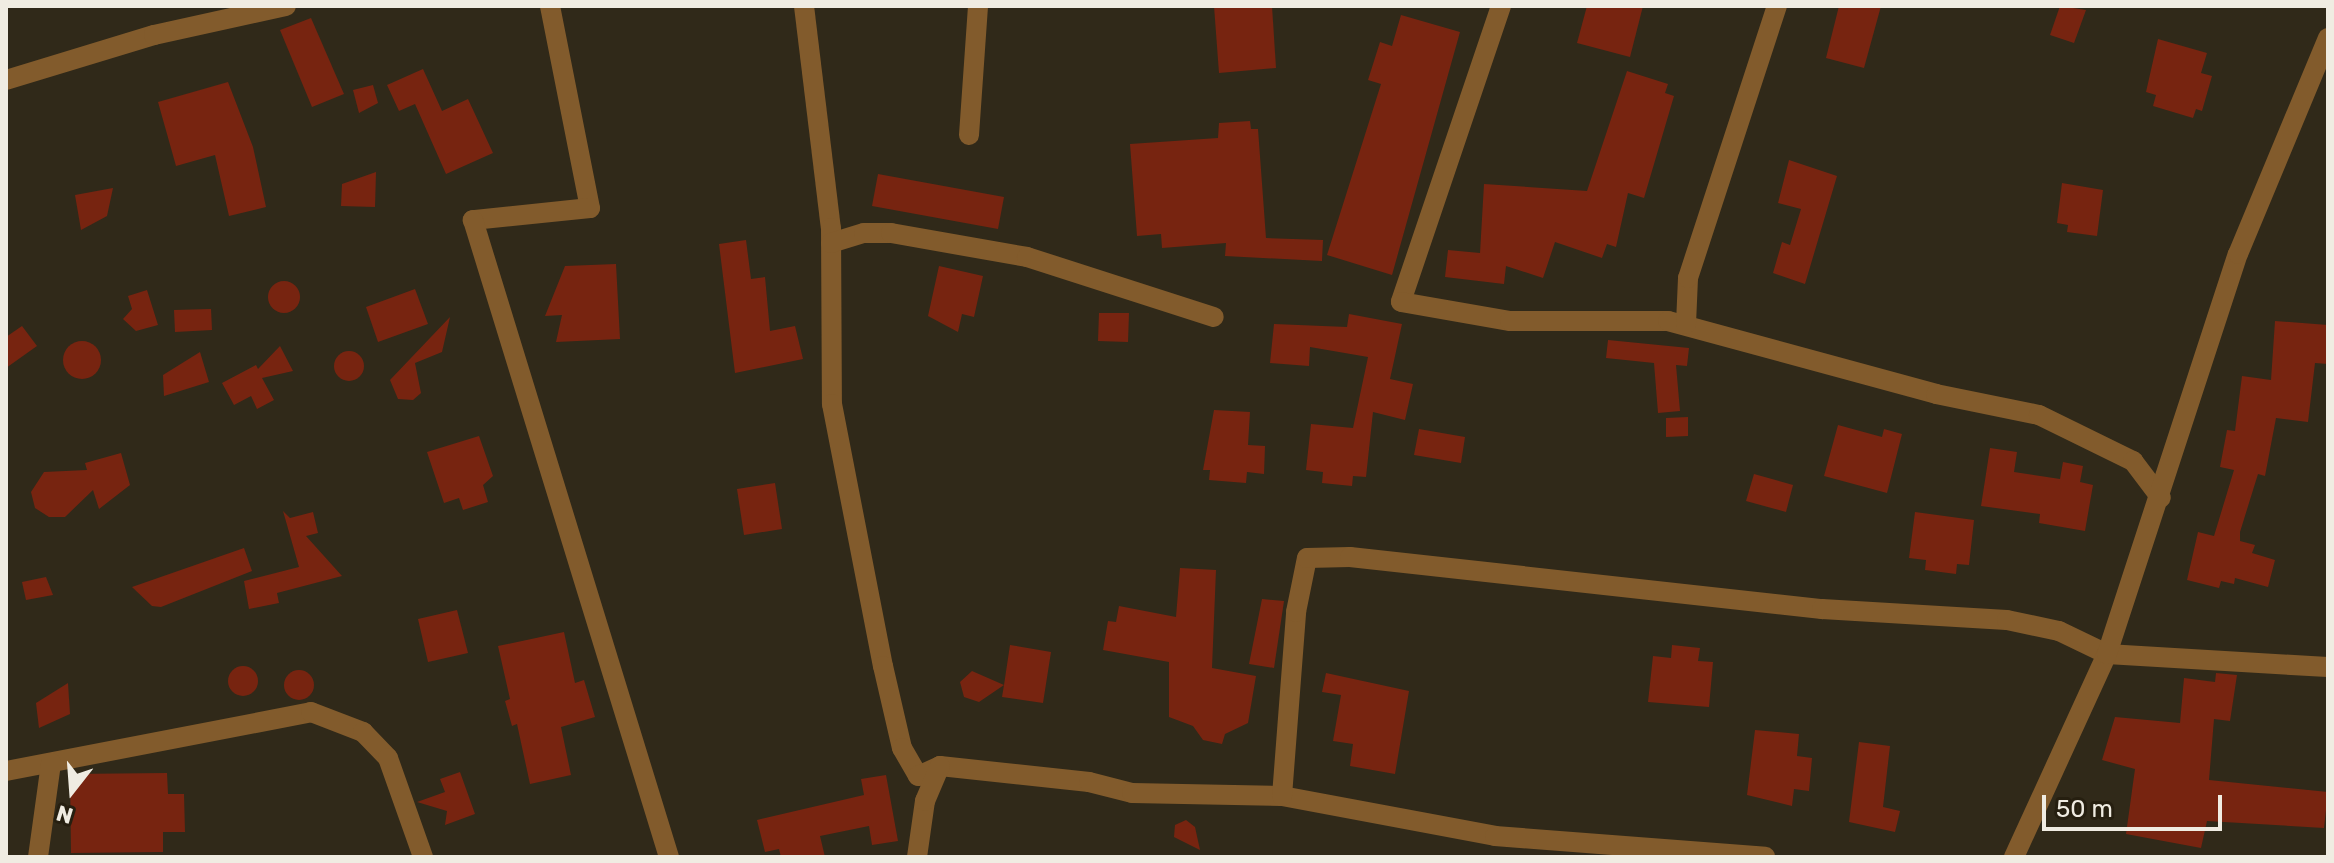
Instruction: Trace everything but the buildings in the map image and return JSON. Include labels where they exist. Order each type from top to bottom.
[{"type":"street","points":[[6,80],[154,35],[286,6]]},
{"type":"street","points":[[550,6],[590,208],[473,220],[669,857]]},
{"type":"street","points":[[804,6],[831,243],[832,404],[902,748],[918,776],[925,801]]},
{"type":"street","points":[[969,135],[978,6]]},
{"type":"street","points":[[1501,6],[1401,302],[1510,321],[1686,324],[1803,360],[2039,415],[2133,461],[2161,498]]},
{"type":"street","points":[[1686,324],[1688,278],[1777,6]]},
{"type":"street","points":[[2014,857],[2107,654],[2161,498],[2238,254],[2328,38]]},
{"type":"street","points":[[831,243],[864,233],[891,233],[1027,257],[1214,317]]},
{"type":"street","points":[[1282,796],[1296,612],[1307,558],[1350,557],[1807,608],[2007,620],[2059,631],[2107,654],[2328,667]]},
{"type":"street","points":[[6,771],[311,712],[363,732],[388,758],[423,857]]},
{"type":"street","points":[[38,857],[51,763]]},
{"type":"street","points":[[918,776],[940,766],[1089,782],[1132,793],[1282,796],[1496,847],[1765,857]]},
{"type":"street","points":[[917,857],[925,801],[940,766]]}]
